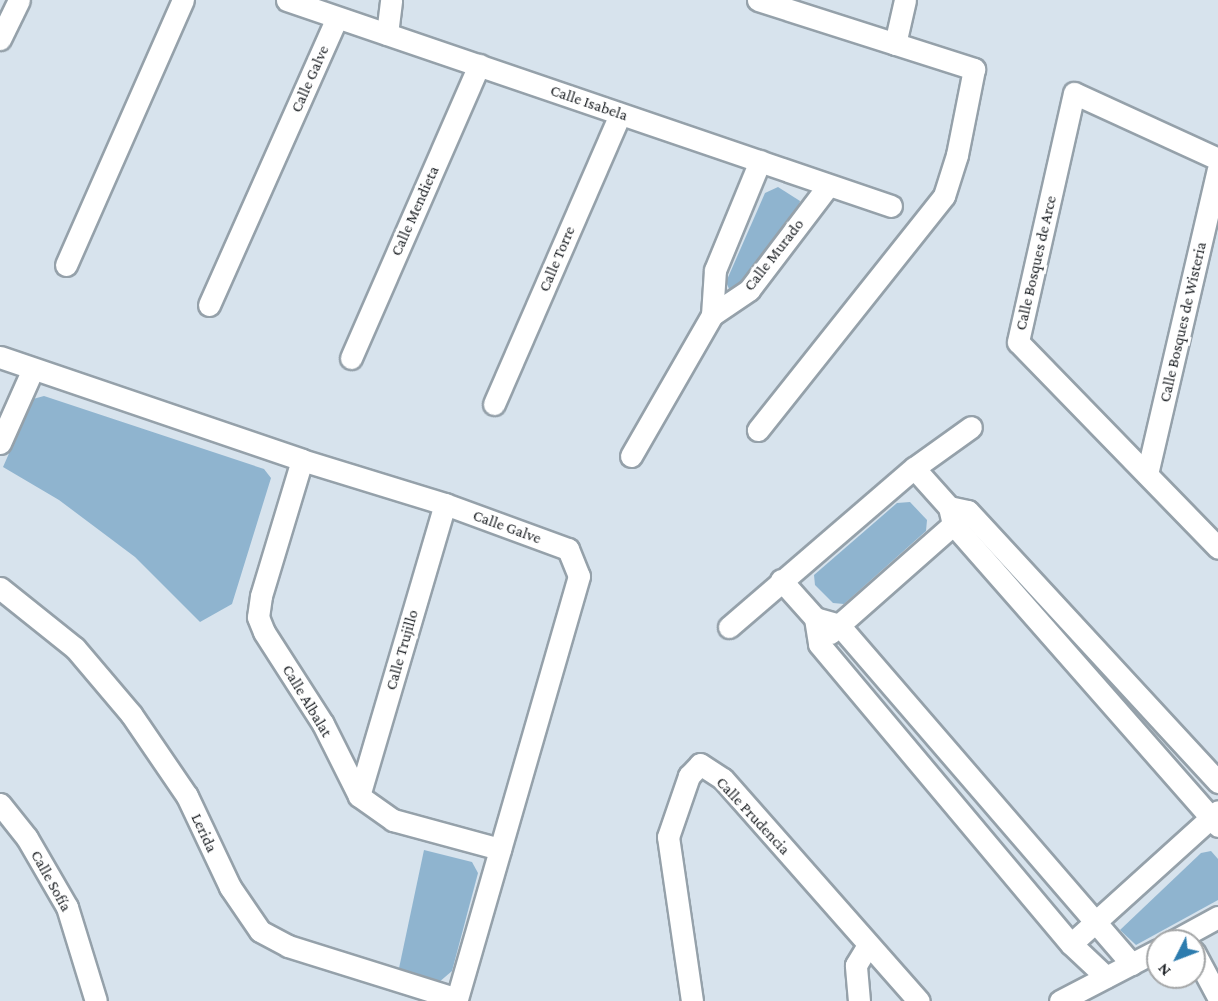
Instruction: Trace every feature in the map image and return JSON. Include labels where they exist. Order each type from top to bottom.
[{"type":"street","points":[[0,39],[19,0]]},
{"type":"street","points":[[66,266],[183,0]]},
{"type":"street","name":"Calle Isabela","points":[[287,0],[891,206]]},
{"type":"street","points":[[387,34],[391,0]]},
{"type":"street","points":[[758,0],[974,69],[952,176],[944,196],[758,430]]},
{"type":"street","points":[[895,44],[905,0]]},
{"type":"street","name":"Calle Galve","points":[[209,305],[337,18]]},
{"type":"street","name":"Calle Mendieta","points":[[351,358],[479,65]]},
{"type":"street","name":"Calle Bosques de Arce","points":[[1218,159],[1074,93],[1018,342],[1218,548]]},
{"type":"street","name":"Calle Torre","points":[[494,404],[620,114]]},
{"type":"street","name":"Calle Murado","points":[[631,456],[712,315],[715,270],[760,161]]},
{"type":"street","name":"Calle Bosques de Wisteria","points":[[1147,474],[1218,170]]},
{"type":"street","name":"Calle Murado","points":[[712,315],[749,290],[828,186]]},
{"type":"street","name":"Calle Galve","points":[[0,357],[302,460],[445,504],[568,549],[579,576],[457,1000]]},
{"type":"street","points":[[0,443],[33,369]]},
{"type":"street","points":[[729,627],[914,468],[971,427]]},
{"type":"street","name":"Calle Albalat","points":[[302,460],[261,596],[258,617],[323,724],[359,796],[393,820],[500,849]]},
{"type":"street","points":[[914,468],[1218,782]]},
{"type":"street","name":"Calle Trujillo","points":[[359,796],[445,504]]},
{"type":"street","points":[[819,644],[957,514]]},
{"type":"street","points":[[957,514],[1216,818],[1071,944]]},
{"type":"street","points":[[781,580],[815,618],[839,625],[1132,964]]},
{"type":"street","name":"Lerida","points":[[0,588],[75,648],[131,714],[187,796],[230,887],[260,931],[288,946],[457,1000]]},
{"type":"street","points":[[815,618],[819,644],[1071,944],[1106,977]]},
{"type":"street","name":"Calle Prudencia","points":[[692,1001],[668,837],[689,776],[700,764],[723,779],[919,1001]]},
{"type":"street","name":"Calle Sofía","points":[[0,804],[27,838],[67,907],[96,1001]]},
{"type":"street","points":[[1202,929],[1218,917]]},
{"type":"street","points":[[859,1001],[856,965],[868,945]]},
{"type":"street","points":[[1060,1001],[1146,956]]},
{"type":"street","points":[[1206,978],[1218,998]]},
{"type":"shaded area","points":[[778,187],[800,201],[797,214],[738,291],[730,291],[726,282],[765,193]]},
{"type":"shaded area","points":[[44,396],[264,469],[271,478],[232,604],[200,622],[135,557],[59,500],[3,467],[33,399]]},
{"type":"shaded area","points":[[910,502],[927,520],[926,531],[844,604],[833,603],[815,585],[814,575],[897,503]]},
{"type":"shaded area","points":[[424,850],[472,862],[478,873],[452,971],[438,983],[398,973]]},
{"type":"shaded area","points":[[1211,851],[1218,859],[1218,900],[1165,929],[1146,929],[1146,940],[1136,945],[1120,930],[1201,853]]}]
